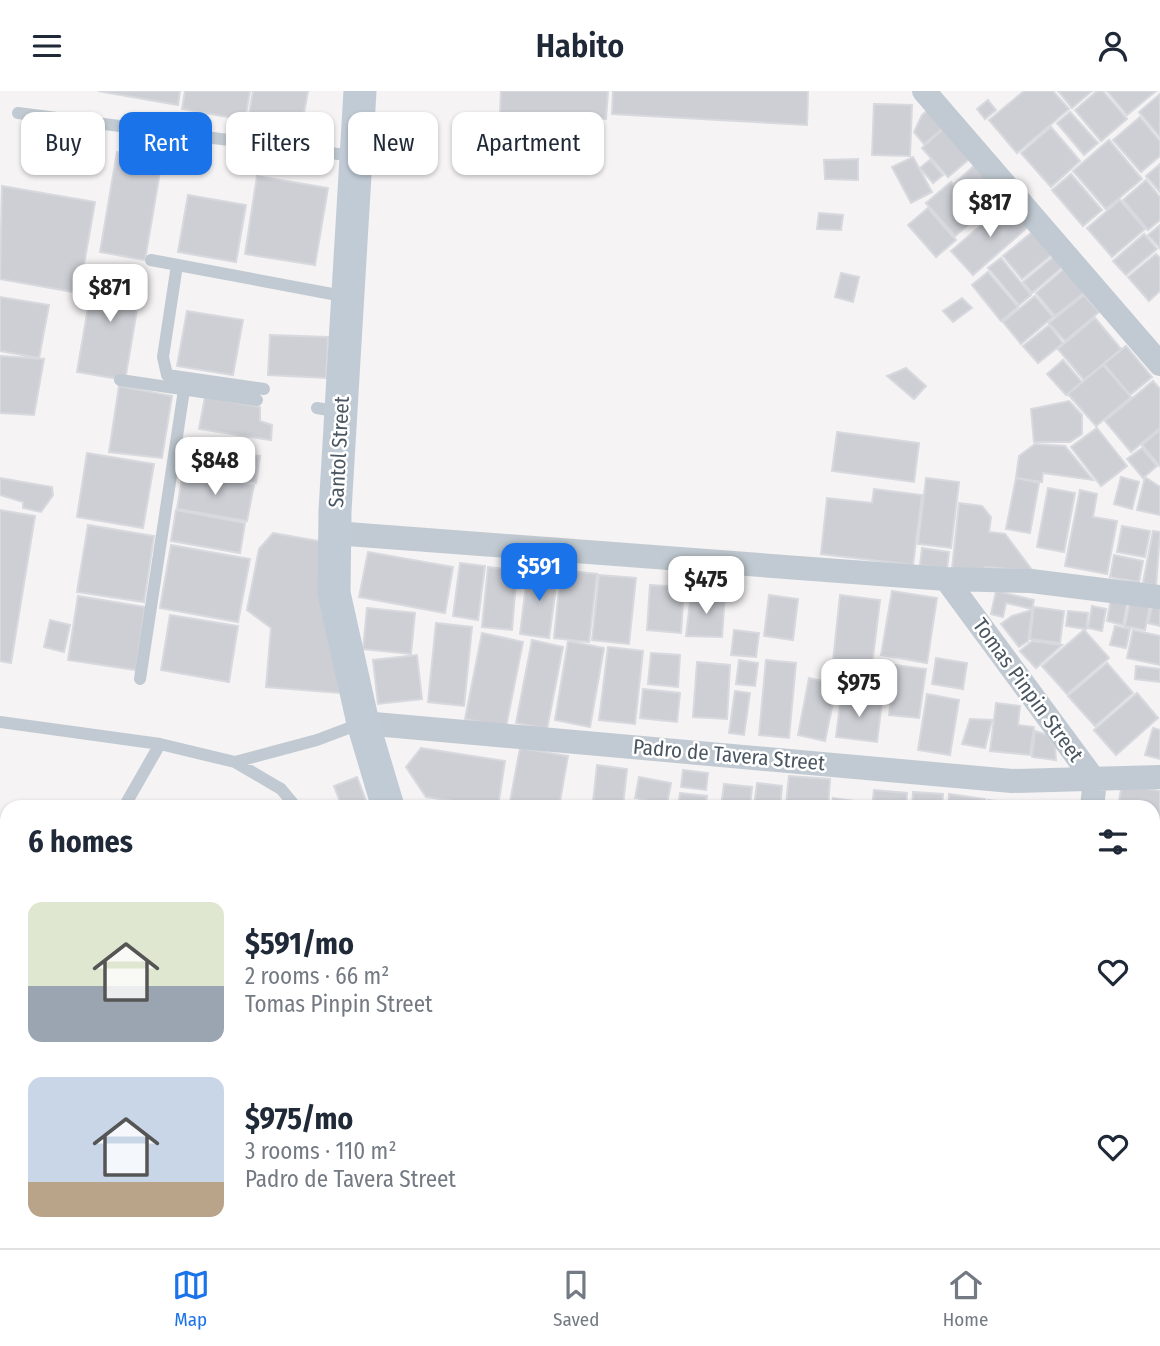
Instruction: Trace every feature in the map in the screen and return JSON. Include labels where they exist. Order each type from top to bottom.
[{"type":"street","name":"Santol Street","points":[[359,112],[360,91]]},
{"type":"street","points":[[924,91],[1160,364]]},
{"type":"street","name":"Santol Street","points":[[355,175],[348,297],[329,410],[334,593],[363,723],[386,800]]},
{"type":"street","points":[[334,533],[946,579],[1031,582],[1160,597]]},
{"type":"street","name":"Tomas Pinpin Street","points":[[946,579],[1095,781],[1093,800]]},
{"type":"street","name":"Padro de Tavera Street","points":[[363,723],[1012,781],[1095,781],[1160,777]]},
{"type":"lane","points":[[18,113],[348,155]]},
{"type":"lane","points":[[151,260],[348,297]]},
{"type":"lane","points":[[120,380],[184,390],[260,394],[167,375],[164,372],[163,357],[177,265]]},
{"type":"lane","points":[[141,679],[184,390]]},
{"type":"lane","points":[[0,722],[160,744],[235,762],[281,789],[290,800]]},
{"type":"lane","points":[[235,762],[317,740],[363,723]]},
{"type":"lane","points":[[128,800],[160,744]]},
{"type":"building","points":[[98,91],[180,91],[178,105]]},
{"type":"building","points":[[185,91],[250,91],[246,112],[226,112],[226,117],[212,114],[212,112],[182,109]]},
{"type":"building","points":[[253,91],[308,91],[304,112],[249,112]]},
{"type":"building","points":[[501,91],[608,91],[606,119],[604,112],[500,112]]},
{"type":"building","points":[[613,91],[808,91],[807,125],[612,114]]},
{"type":"building","points":[[1024,91],[1053,91],[1069,109],[1017,153],[989,120]]},
{"type":"building","points":[[1058,91],[1092,91],[1072,108]]},
{"type":"building","points":[[1097,91],[1103,91],[1127,119],[1101,141],[1075,110]]},
{"type":"building","points":[[1107,91],[1156,91],[1127,115]]},
{"type":"building","points":[[1160,94],[1160,137],[1139,112]]},
{"type":"building","points":[[988,100],[996,110],[985,119],[977,109]]},
{"type":"building","points":[[874,104],[912,105],[910,156],[872,155]]},
{"type":"building","points":[[930,108],[946,126],[924,144],[914,132],[922,115]]},
{"type":"building","points":[[1070,112],[1098,143],[1084,155],[1057,123]]},
{"type":"building","points":[[1140,117],[1160,141],[1160,156],[1141,172],[1113,140]]},
{"type":"building","points":[[946,126],[973,156],[948,177],[922,148]]},
{"type":"building","points":[[1051,127],[1080,161],[1051,187],[1021,153]]},
{"type":"building","points":[[1109,140],[1142,179],[1106,209],[1073,171]]},
{"type":"building","points":[[119,152],[119,175],[159,175],[145,260],[100,252]]},
{"type":"building","points":[[913,157],[932,192],[911,203],[892,167]]},
{"type":"building","points":[[858,159],[858,180],[825,179],[824,160]]},
{"type":"building","points":[[930,160],[943,175],[933,183],[920,168]]},
{"type":"building","points":[[1160,164],[1160,192],[1146,176]]},
{"type":"building","points":[[975,165],[1003,197],[983,215],[955,183]]},
{"type":"building","points":[[1071,174],[1102,210],[1083,226],[1052,190]]},
{"type":"building","points":[[257,176],[328,188],[315,265],[245,254]]},
{"type":"building","points":[[1146,180],[1160,197],[1160,220],[1148,230],[1123,200]]},
{"type":"building","points":[[951,182],[980,215],[955,236],[926,203]]},
{"type":"building","points":[[2,186],[95,202],[79,293],[0,279]]},
{"type":"building","points":[[188,195],[246,205],[236,262],[178,252]]},
{"type":"building","points":[[1120,200],[1145,229],[1112,257],[1087,228]]},
{"type":"building","points":[[1008,202],[1029,226],[973,275],[951,251]]},
{"type":"building","points":[[928,208],[956,240],[936,257],[908,225]]},
{"type":"building","points":[[819,213],[843,215],[841,230],[817,229]]},
{"type":"building","points":[[1160,225],[1160,248],[1148,235]]},
{"type":"building","points":[[1036,229],[1055,252],[1022,279],[1003,256]]},
{"type":"building","points":[[1144,234],[1157,249],[1126,275],[1113,261]]},
{"type":"building","points":[[1058,253],[1067,263],[1032,293],[1023,282]]},
{"type":"building","points":[[1156,254],[1160,258],[1160,291],[1149,301],[1128,277]]},
{"type":"building","points":[[1001,258],[1031,295],[1019,305],[988,268]]},
{"type":"building","points":[[95,267],[143,275],[125,380],[77,372]]},
{"type":"building","points":[[1065,268],[1085,292],[1055,316],[1036,293]]},
{"type":"building","points":[[988,272],[1018,307],[1001,321],[972,285]]},
{"type":"building","points":[[841,273],[859,277],[853,302],[835,297]]},
{"type":"building","points":[[1084,295],[1099,312],[1065,341],[1049,323]]},
{"type":"building","points":[[1035,296],[1053,317],[1021,344],[1003,322]]},
{"type":"building","points":[[0,297],[49,305],[39,358],[0,351]]},
{"type":"building","points":[[962,298],[972,308],[953,322],[943,311]]},
{"type":"building","points":[[187,311],[243,320],[233,375],[177,366]]},
{"type":"building","points":[[1095,318],[1121,349],[1084,380],[1058,349]]},
{"type":"building","points":[[1049,325],[1063,343],[1038,363],[1023,346]]},
{"type":"building","points":[[270,335],[328,337],[326,378],[268,375]]},
{"type":"building","points":[[1126,346],[1152,377],[1130,395],[1104,364]]},
{"type":"building","points":[[0,356],[44,359],[34,415],[0,413]]},
{"type":"building","points":[[1063,360],[1082,382],[1066,395],[1047,374]]},
{"type":"building","points":[[1103,365],[1131,397],[1096,426],[1068,394]]},
{"type":"building","points":[[906,368],[926,386],[914,399],[887,376]]},
{"type":"building","points":[[1153,381],[1160,389],[1160,428],[1131,452],[1105,421]]},
{"type":"building","points":[[119,386],[172,396],[162,458],[109,452]]},
{"type":"building","points":[[205,397],[260,407],[260,421],[272,425],[271,440],[199,429]]},
{"type":"building","points":[[1069,401],[1082,415],[1082,434],[1070,442],[1034,442],[1031,409]]},
{"type":"building","points":[[1097,428],[1127,466],[1101,486],[1071,447]]},
{"type":"building","points":[[1160,430],[1160,466],[1142,445]]},
{"type":"building","points":[[837,432],[919,443],[914,482],[832,471]]},
{"type":"building","points":[[186,443],[260,456],[256,483],[181,470]]},
{"type":"building","points":[[1035,444],[1065,446],[1093,480],[1043,473],[1042,482],[1016,478],[1019,456]]},
{"type":"building","points":[[1142,448],[1157,466],[1143,478],[1127,459]]},
{"type":"building","points":[[87,453],[154,464],[143,528],[77,517]]},
{"type":"building","points":[[183,472],[254,485],[247,521],[177,509]]},
{"type":"building","points":[[1121,477],[1139,482],[1132,509],[1114,504]]},
{"type":"building","points":[[1145,477],[1160,487],[1160,515],[1137,510]]},
{"type":"building","points":[[0,478],[52,487],[53,495],[41,512],[23,508],[23,502],[0,495]]},
{"type":"building","points":[[926,478],[959,482],[951,548],[918,544]]},
{"type":"building","points":[[1016,478],[1039,483],[1030,533],[1006,529]]},
{"type":"building","points":[[1048,488],[1075,493],[1064,552],[1037,547]]},
{"type":"building","points":[[874,489],[922,495],[913,565],[821,554],[827,498],[872,503]]},
{"type":"building","points":[[1080,490],[1097,494],[1093,517],[1117,521],[1107,574],[1065,566]]},
{"type":"building","points":[[959,503],[982,506],[991,517],[989,532],[1005,534],[1033,571],[985,567],[985,572],[952,569]]},
{"type":"building","points":[[0,510],[35,516],[11,663],[0,661]]},
{"type":"building","points":[[176,510],[245,523],[240,553],[171,541]]},
{"type":"building","points":[[88,525],[154,536],[144,602],[77,592]]},
{"type":"building","points":[[1122,526],[1150,531],[1145,557],[1117,552]]},
{"type":"building","points":[[1153,531],[1160,532],[1156,586],[1143,583]]},
{"type":"building","points":[[273,533],[330,543],[340,693],[266,687],[271,628],[247,610],[259,549]]},
{"type":"building","points":[[171,545],[250,559],[238,622],[160,608]]},
{"type":"building","points":[[922,548],[949,552],[947,569],[920,565]]},
{"type":"building","points":[[368,552],[453,567],[445,613],[359,597]]},
{"type":"building","points":[[1114,555],[1143,561],[1139,582],[1110,577]]},
{"type":"building","points":[[460,563],[485,566],[478,620],[453,616]]},
{"type":"building","points":[[488,567],[517,570],[512,630],[482,627]]},
{"type":"building","points":[[528,569],[558,573],[549,638],[520,634]]},
{"type":"building","points":[[561,570],[597,574],[589,642],[554,638]]},
{"type":"building","points":[[599,575],[636,578],[629,644],[592,640]]},
{"type":"building","points":[[650,585],[684,587],[681,633],[647,630]]},
{"type":"building","points":[[892,591],[937,598],[927,663],[881,655]]},
{"type":"building","points":[[996,591],[1034,600],[1032,609],[1006,603],[1003,617],[991,614]]},
{"type":"building","points":[[691,594],[725,595],[722,637],[686,636]]},
{"type":"building","points":[[769,595],[798,599],[793,640],[764,636]]},
{"type":"building","points":[[840,595],[880,600],[872,666],[833,661]]},
{"type":"building","points":[[78,596],[145,607],[136,670],[68,660]]},
{"type":"building","points":[[1111,599],[1127,603],[1123,625],[1107,621]]},
{"type":"building","points":[[1130,601],[1150,605],[1145,630],[1125,626]]},
{"type":"building","points":[[1153,603],[1160,604],[1160,626],[1148,623]]},
{"type":"building","points":[[1092,606],[1106,609],[1102,631],[1088,628]]},
{"type":"building","points":[[1034,607],[1064,611],[1060,643],[1030,639]]},
{"type":"building","points":[[367,608],[415,613],[411,654],[363,649]]},
{"type":"building","points":[[1032,610],[1028,641],[1019,647],[1001,624],[1012,616]]},
{"type":"building","points":[[1068,611],[1088,613],[1086,629],[1066,626]]},
{"type":"building","points":[[170,615],[238,626],[229,682],[161,670]]},
{"type":"building","points":[[50,620],[70,625],[64,652],[44,647]]},
{"type":"building","points":[[436,623],[472,627],[464,706],[428,702]]},
{"type":"building","points":[[1115,626],[1130,629],[1126,648],[1110,645]]},
{"type":"building","points":[[734,630],[759,633],[756,657],[731,655]]},
{"type":"building","points":[[1084,630],[1109,658],[1067,694],[1042,666]]},
{"type":"building","points":[[1133,630],[1160,636],[1160,665],[1127,658]]},
{"type":"building","points":[[482,633],[523,642],[506,727],[465,719]]},
{"type":"building","points":[[532,640],[563,647],[547,729],[516,723]]},
{"type":"building","points":[[568,641],[604,648],[590,727],[555,720]]},
{"type":"building","points":[[1032,641],[1062,645],[1036,668],[1020,651]]},
{"type":"building","points":[[608,647],[643,651],[635,724],[599,720]]},
{"type":"building","points":[[651,653],[680,655],[678,687],[648,684]]},
{"type":"building","points":[[417,655],[422,699],[378,704],[373,660]]},
{"type":"building","points":[[936,658],[967,663],[963,689],[932,684]]},
{"type":"building","points":[[739,660],[758,663],[755,686],[736,684]]},
{"type":"building","points":[[766,660],[796,663],[789,738],[759,735]]},
{"type":"building","points":[[697,662],[730,665],[727,719],[693,717]]},
{"type":"building","points":[[1107,663],[1133,693],[1095,726],[1068,696]]},
{"type":"building","points":[[895,665],[926,669],[919,718],[889,715]]},
{"type":"building","points":[[1136,666],[1160,669],[1160,682],[1135,679]]},
{"type":"building","points":[[846,668],[877,672],[874,696],[844,692]]},
{"type":"building","points":[[809,678],[837,684],[825,741],[798,735]]},
{"type":"building","points":[[643,689],[680,693],[677,722],[640,718]]},
{"type":"building","points":[[735,691],[750,693],[744,735],[729,733]]},
{"type":"building","points":[[1137,693],[1158,718],[1116,755],[1094,730]]},
{"type":"building","points":[[927,694],[959,700],[950,755],[918,750]]},
{"type":"building","points":[[841,697],[882,702],[877,742],[836,737]]},
{"type":"building","points":[[996,703],[1020,706],[1018,725],[1034,727],[1030,755],[990,751]]},
{"type":"building","points":[[970,719],[992,720],[985,748],[962,744]]},
{"type":"building","points":[[1153,728],[1160,730],[1160,759],[1145,755]]},
{"type":"building","points":[[1035,731],[1047,735],[1055,747],[1056,760],[1032,757]]},
{"type":"building","points":[[421,748],[505,761],[499,800],[448,800],[426,797],[406,767]]},
{"type":"building","points":[[520,748],[568,756],[560,800],[510,800]]},
{"type":"building","points":[[597,765],[627,769],[624,800],[593,800]]},
{"type":"building","points":[[683,770],[708,773],[706,790],[681,787]]},
{"type":"building","points":[[789,776],[830,779],[828,800],[786,800]]},
{"type":"building","points":[[357,777],[366,800],[339,800],[334,786]]},
{"type":"building","points":[[639,777],[671,783],[668,800],[635,798]]},
{"type":"building","points":[[757,783],[782,786],[781,800],[755,800]]},
{"type":"building","points":[[724,784],[752,787],[751,800],[722,800]]},
{"type":"building","points":[[1122,784],[1160,791],[1160,800],[1119,800]]},
{"type":"building","points":[[874,790],[907,793],[906,800],[873,800]]},
{"type":"building","points":[[913,792],[943,794],[943,800],[912,800]]},
{"type":"building","points":[[680,793],[707,796],[706,800],[679,800]]},
{"type":"building","points":[[949,794],[985,799],[985,800],[949,800]]}]
